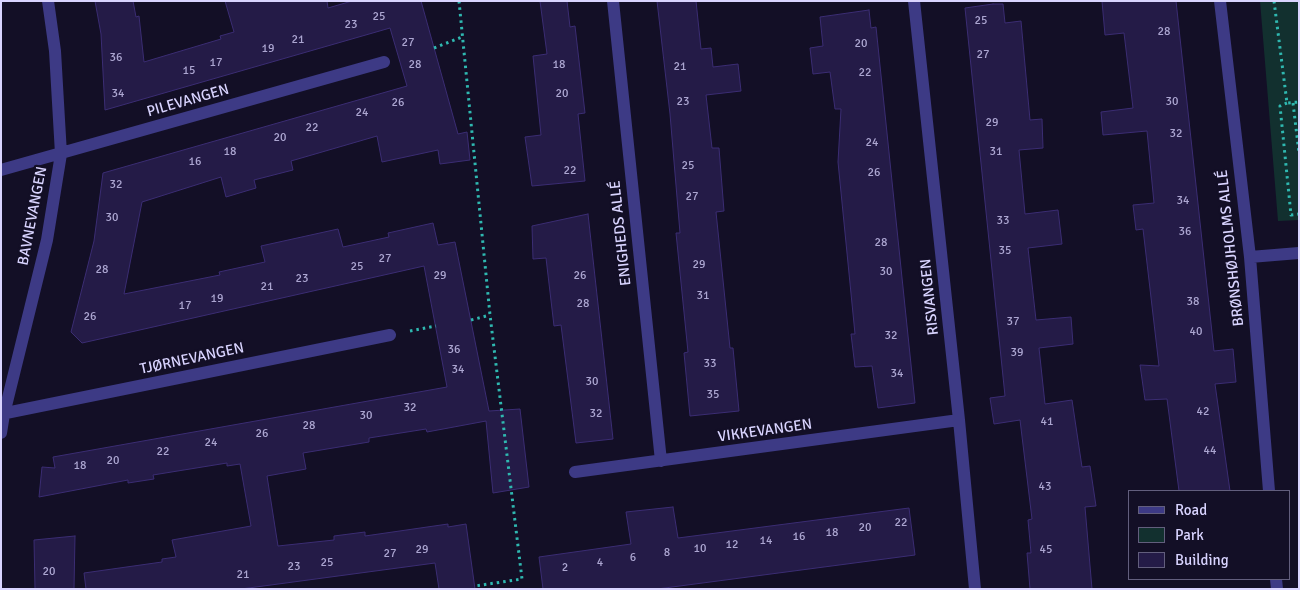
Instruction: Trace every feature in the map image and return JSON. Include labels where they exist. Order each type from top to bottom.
[{"type":"street","name":"BAVNEVANGEN","points":[[1,433],[2,414],[47,240],[61,154],[55,51],[48,1]]},
{"type":"street","name":"ENIGHEDS ALLÉ","points":[[613,1],[661,461]]},
{"type":"street","name":"RISVANGEN","points":[[914,1],[959,420],[975,589]]},
{"type":"street","name":"BRØNSHØJHOLMS ALLÉ","points":[[1220,1],[1250,257],[1269,490]]},
{"type":"street","name":"PILEVANGEN","points":[[1,170],[384,62]]},
{"type":"street","points":[[1250,257],[1299,253]]},
{"type":"street","name":"TJØRNEVANGEN","points":[[2,414],[390,335]]},
{"type":"street","name":"VIKKEVANGEN","points":[[575,472],[959,420]]},
{"type":"path","points":[[459,1],[490,315],[522,580],[475,586]]},
{"type":"path","points":[[1274,1],[1287,103]]},
{"type":"path","points":[[434,48],[462,37]]},
{"type":"path","points":[[1299,102],[1280,106],[1291,215],[1299,214]]},
{"type":"path","points":[[1293,103],[1299,153]]},
{"type":"path","points":[[471,320],[490,315]]},
{"type":"green space","points":[[1260,1],[1299,1],[1299,220],[1278,221]]},
{"type":"building","points":[[95,1],[133,1],[136,17],[139,16],[144,62],[221,39],[220,36],[234,32],[225,1],[327,1],[328,8],[352,1],[421,1],[458,134],[467,132],[470,160],[440,164],[438,150],[382,162],[377,136],[291,161],[293,170],[254,180],[256,188],[226,197],[221,177],[142,202],[124,294],[220,275],[219,272],[265,262],[261,246],[338,229],[343,247],[389,237],[388,233],[433,223],[438,245],[455,242],[489,411],[520,409],[529,487],[493,493],[486,421],[427,432],[426,429],[369,438],[369,442],[303,453],[306,469],[267,476],[278,546],[334,540],[334,536],[365,532],[365,536],[448,524],[448,527],[466,524],[475,589],[439,589],[435,563],[241,589],[86,589],[84,573],[162,562],[162,559],[176,557],[172,540],[251,526],[240,464],[227,466],[227,463],[153,475],[154,479],[128,483],[128,480],[39,497],[42,467],[55,468],[53,457],[447,387],[424,266],[82,343],[71,332],[94,241],[103,173],[407,86],[390,28],[105,110],[101,34]]},
{"type":"building","points":[[540,1],[567,1],[570,27],[575,26],[585,113],[578,114],[585,181],[532,186],[525,137],[541,135],[533,56],[547,54]]},
{"type":"building","points":[[657,1],[696,1],[701,49],[711,48],[713,67],[738,64],[741,91],[706,95],[712,148],[719,148],[724,211],[716,212],[730,348],[733,348],[739,411],[690,416],[684,353],[688,352],[676,233],[680,233],[670,114]]},
{"type":"building","points":[[1102,1],[1176,1],[1214,351],[1233,349],[1236,382],[1215,384],[1230,490],[1179,490],[1167,399],[1145,400],[1140,365],[1159,366],[1143,229],[1136,230],[1133,205],[1154,203],[1147,131],[1103,135],[1101,112],[1133,108],[1124,33],[1105,35]]},
{"type":"building","points":[[1003,4],[1005,23],[1021,21],[1030,120],[1042,119],[1043,148],[1019,150],[1025,214],[1058,210],[1062,244],[1028,248],[1036,320],[1071,317],[1073,344],[1039,348],[1045,404],[1072,400],[1082,467],[1090,466],[1096,506],[1085,507],[1092,589],[1030,589],[1027,553],[1031,553],[1028,520],[1032,519],[1020,420],[994,424],[990,398],[1005,396],[965,8]]},
{"type":"building","points":[[869,10],[871,28],[876,27],[915,403],[878,408],[872,366],[855,367],[851,334],[855,334],[838,162],[841,109],[835,109],[830,72],[813,74],[810,48],[823,46],[820,17]]},
{"type":"building","points":[[588,214],[613,439],[576,443],[561,325],[554,326],[546,258],[533,259],[532,226]]},
{"type":"building","points":[[673,507],[678,538],[909,508],[915,555],[657,589],[543,589],[539,557],[631,544],[626,512]]},
{"type":"building","points":[[75,536],[74,589],[35,589],[34,540]]}]
